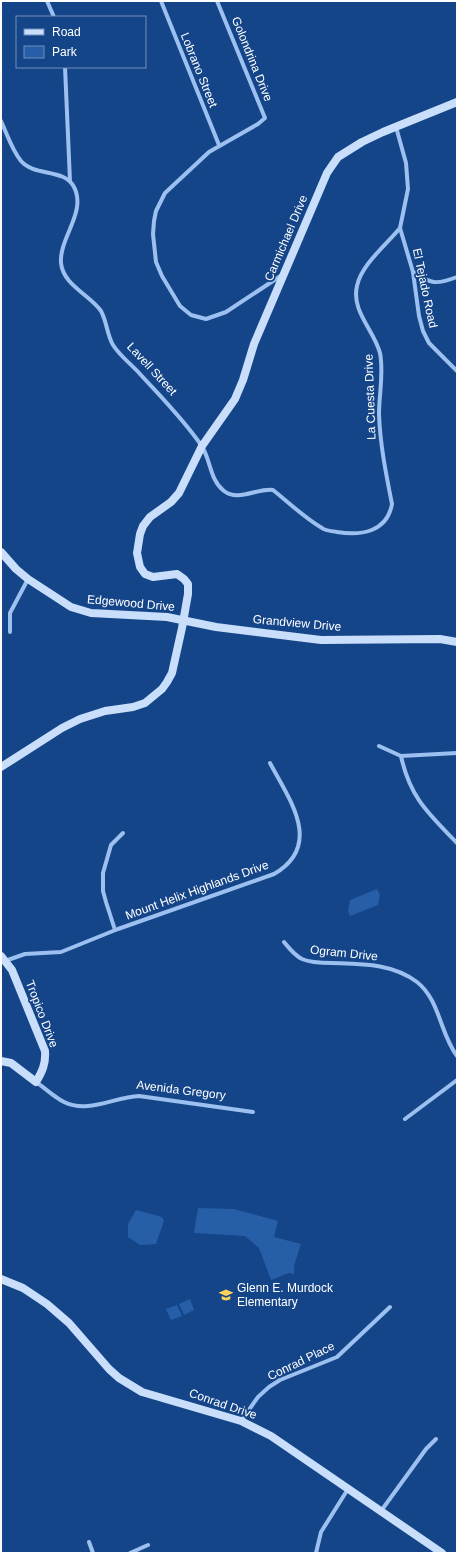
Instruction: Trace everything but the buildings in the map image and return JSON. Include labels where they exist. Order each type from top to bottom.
[{"type":"street","points":[[47,1],[54,16]]},
{"type":"street","name":"Lobrano Street","points":[[161,1],[219,146]]},
{"type":"street","name":"Golondrina Drive","points":[[218,1],[265,118],[258,124],[209,152],[165,194],[156,211],[154,221],[153,234],[156,262],[162,276],[177,302],[183,309],[191,315],[206,319],[226,312],[284,274]]},
{"type":"street","name":"Lavell Street","points":[[65,68],[70,181],[76,192],[77,207],[63,250],[61,264],[66,275],[76,288],[100,310],[106,321],[113,345],[171,407],[202,446]]},
{"type":"street","name":"Carmichael Drive","points":[[202,446],[235,399],[243,380],[254,344],[327,173],[338,157],[362,142],[457,102]]},
{"type":"street","points":[[1,121],[22,162],[35,170],[61,176],[70,181]]},
{"type":"street","name":"El Tejado Road","points":[[396,127],[406,162],[408,189],[400,228],[413,272],[419,316],[423,331],[429,343],[457,371]]},
{"type":"street","name":"La Cuesta Drive","points":[[202,446],[212,475],[221,488],[230,494],[238,496],[267,489],[273,490],[323,529],[344,533],[351,534],[374,530],[385,520],[390,512],[392,504],[381,440],[379,413],[381,360],[376,343],[356,303],[356,294],[359,280],[364,270],[400,228]]},
{"type":"street","points":[[413,272],[431,283],[445,282],[457,278]]},
{"type":"street","points":[[1,767],[74,722],[104,711],[118,710],[145,703],[162,690],[172,673],[184,620],[188,594],[186,581],[182,576],[177,574],[153,577],[145,574],[140,567],[137,547],[143,526],[150,517],[171,502],[179,493],[202,446]]},
{"type":"street","name":"Edgewood Drive","points":[[1,552],[16,569],[28,579],[66,604],[83,612],[150,616],[184,620]]},
{"type":"street","points":[[10,632],[10,613],[28,579]]},
{"type":"street","name":"Grandview Drive","points":[[184,620],[216,627],[321,640],[440,639],[457,642]]},
{"type":"street","points":[[379,746],[401,756],[457,753]]},
{"type":"street","points":[[401,756],[406,777],[418,801],[457,843]]},
{"type":"street","name":"Mount Helix Highlands Drive","points":[[2,957],[61,952],[115,930],[274,874],[288,863],[298,847],[300,834],[297,814],[270,763]]},
{"type":"street","points":[[115,930],[103,892],[103,873],[111,845],[123,833]]},
{"type":"street","name":"Ogram Drive","points":[[284,942],[302,959],[316,963],[371,965],[395,970],[408,976],[419,984],[427,993],[433,1004],[450,1048],[457,1056]]},
{"type":"street","name":"Tropico Drive","points":[[2,957],[12,970],[45,1051],[43,1070],[36,1082]]},
{"type":"street","name":"Avenida Gregory","points":[[1,1062],[10,1063],[62,1101],[69,1104],[86,1107],[129,1096],[139,1096],[253,1112]]},
{"type":"street","points":[[405,1119],[457,1080]]},
{"type":"street","name":"Conrad Drive","points":[[1,1279],[23,1288],[47,1304],[69,1323],[109,1369],[119,1378],[142,1392],[241,1421],[271,1436],[442,1553]]},
{"type":"street","name":"Conrad Place","points":[[241,1421],[258,1397],[269,1387],[280,1380],[338,1357],[390,1307]]},
{"type":"street","points":[[381,1511],[426,1449],[436,1439]]},
{"type":"street","points":[[316,1553],[320,1532],[349,1489]]},
{"type":"street","points":[[90,1542],[94,1553]]},
{"type":"street","points":[[130,1553],[148,1545]]},
{"type":"green space","points":[[377,889],[380,895],[378,905],[350,916],[348,911],[350,900]]},
{"type":"green space","points":[[198,1208],[234,1209],[278,1221],[274,1237],[301,1244],[294,1266],[294,1274],[289,1273],[271,1280],[259,1248],[245,1236],[194,1233]]},
{"type":"green space","points":[[136,1210],[162,1217],[164,1221],[156,1244],[140,1245],[128,1237],[128,1224]]},
{"type":"green space","points":[[190,1299],[194,1310],[184,1315],[179,1304]]},
{"type":"green space","points":[[177,1305],[182,1316],[171,1320],[166,1309]]},
{"type":"place","name":"Glenn E. Murdock Elementary","points":[[226,1295]]}]
